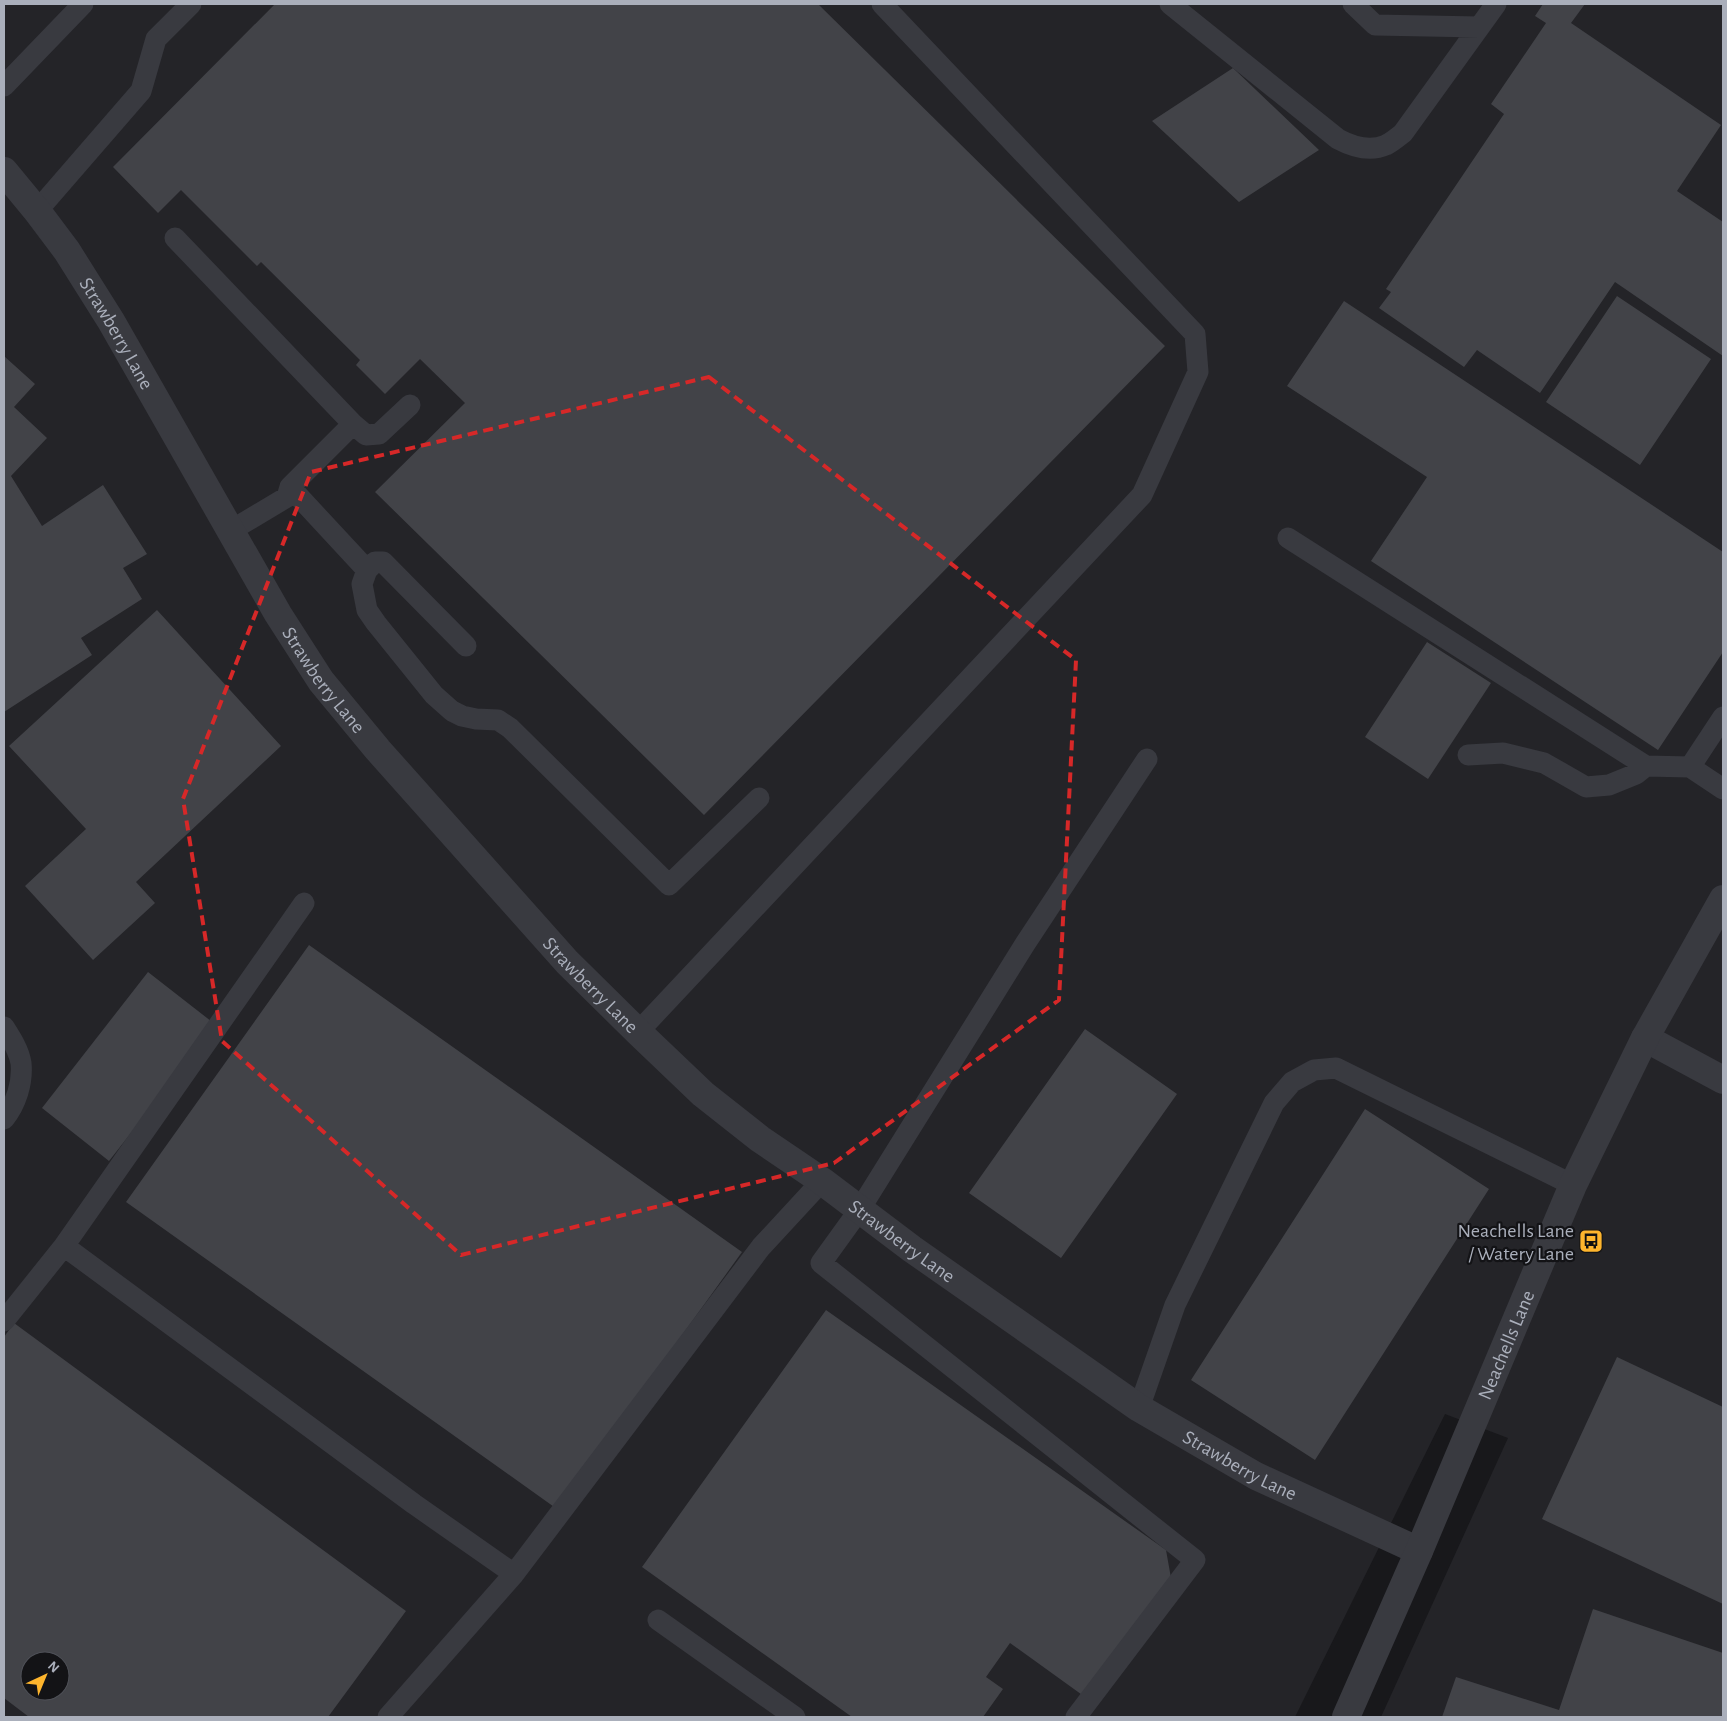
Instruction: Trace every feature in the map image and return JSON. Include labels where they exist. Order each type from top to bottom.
[{"type":"street","name":"Strawberry Lane","points":[[4,171],[67,251],[111,321],[278,614],[321,680],[378,750],[567,962],[638,1032],[704,1094],[760,1139],[822,1181],[912,1249],[1139,1408],[1256,1476],[1419,1551]]},
{"type":"street","name":"Neachells Lane","points":[[1346,1717],[1419,1551],[1572,1185],[1645,1038],[1723,899]]},
{"type":"street","points":[[1645,1038],[1723,1080]]},
{"type":"lane","points":[[4,86],[82,4]]},
{"type":"lane","points":[[37,211],[140,91],[156,39],[191,4]]},
{"type":"lane","points":[[638,1032],[1142,495],[1198,372],[1195,334],[882,4]]},
{"type":"lane","points":[[1170,4],[1338,139],[1352,146],[1369,149],[1386,145],[1403,133],[1496,4]]},
{"type":"lane","points":[[1353,4],[1375,25],[1479,28]]},
{"type":"lane","points":[[175,238],[353,424],[366,435],[379,434],[410,405]]},
{"type":"lane","points":[[230,531],[287,497],[290,487],[353,424]]},
{"type":"lane","points":[[290,487],[367,570]]},
{"type":"lane","points":[[1288,538],[1646,766],[1690,767],[1723,789]]},
{"type":"lane","points":[[466,646],[383,562],[375,562],[367,570],[362,584],[367,610],[376,624],[434,695],[452,711],[462,716],[498,720],[510,728],[669,885],[759,798]]},
{"type":"lane","points":[[1690,767],[1723,717]]},
{"type":"lane","points":[[1468,755],[1503,753],[1544,763],[1586,787],[1610,784],[1636,774],[1646,766]]},
{"type":"lane","points":[[1076,1717],[1195,1560],[822,1263],[860,1209],[1025,944],[1147,759]]},
{"type":"lane","points":[[4,1322],[64,1246],[304,903]]},
{"type":"lane","points":[[4,1027],[14,1043],[20,1063],[19,1089],[10,1111],[4,1119]]},
{"type":"lane","points":[[1139,1408],[1175,1305],[1274,1102],[1292,1082],[1314,1070],[1336,1068],[1572,1185]]},
{"type":"lane","points":[[388,1717],[514,1574],[761,1247],[822,1181]]},
{"type":"lane","points":[[64,1246],[414,1504],[514,1574]]},
{"type":"lane","points":[[658,1620],[795,1717]]},
{"type":"highlighted area","points":[[709,377],[1076,660],[1059,1000],[834,1163],[461,1255],[222,1041],[183,799],[311,472]]},
{"type":"shaded area","points":[[4,4],[1723,4],[1723,1717],[1381,1717],[1508,1438],[1445,1414],[1295,1717],[4,1717]]},
{"type":"building","points":[[275,4],[818,4],[1165,346],[704,815],[375,492],[465,403],[420,359],[385,394],[356,365],[360,360],[261,262],[257,266],[181,190],[158,213],[113,167]]},
{"type":"building","points":[[1543,4],[1585,4],[1571,23],[1721,125],[1677,191],[1723,222],[1723,356],[1615,282],[1540,393],[1477,350],[1464,367],[1379,308],[1391,292],[1386,289],[1504,114],[1491,104],[1546,23],[1535,16]]},
{"type":"building","points":[[1233,68],[1319,150],[1239,202],[1152,121]]},
{"type":"building","points":[[1617,296],[1711,359],[1640,465],[1546,402]]},
{"type":"building","points":[[1344,301],[1723,552],[1723,652],[1658,750],[1371,561],[1427,477],[1287,386]]},
{"type":"building","points":[[4,356],[35,384],[14,407],[47,438],[11,476],[42,526],[103,485],[147,554],[123,568],[142,599],[81,638],[92,655],[4,712]]},
{"type":"building","points":[[157,610],[281,746],[136,882],[155,903],[93,960],[25,886],[86,829],[9,746]]},
{"type":"building","points":[[1427,642],[1491,683],[1428,779],[1365,737]]},
{"type":"building","points":[[309,945],[742,1252],[557,1509],[126,1202]]},
{"type":"building","points":[[148,972],[216,1025],[109,1161],[42,1108]]},
{"type":"building","points":[[1085,1029],[1177,1094],[1061,1258],[969,1193]]},
{"type":"building","points":[[1365,1109],[1489,1189],[1315,1460],[1191,1380]]},
{"type":"building","points":[[826,1310],[1166,1550],[1171,1578],[1085,1697],[1010,1643],[986,1677],[1003,1689],[983,1717],[852,1717],[642,1567]]},
{"type":"building","points":[[14,1323],[406,1611],[328,1717],[29,1717],[4,1698],[4,1337]]},
{"type":"building","points":[[1617,1357],[1723,1407],[1723,1604],[1542,1519]]},
{"type":"building","points":[[1593,1609],[1723,1653],[1723,1717],[1442,1717],[1456,1677],[1559,1710]]},
{"type":"place","name":"Neachells Lane / Watery Lane","points":[[1591,1241]]}]
